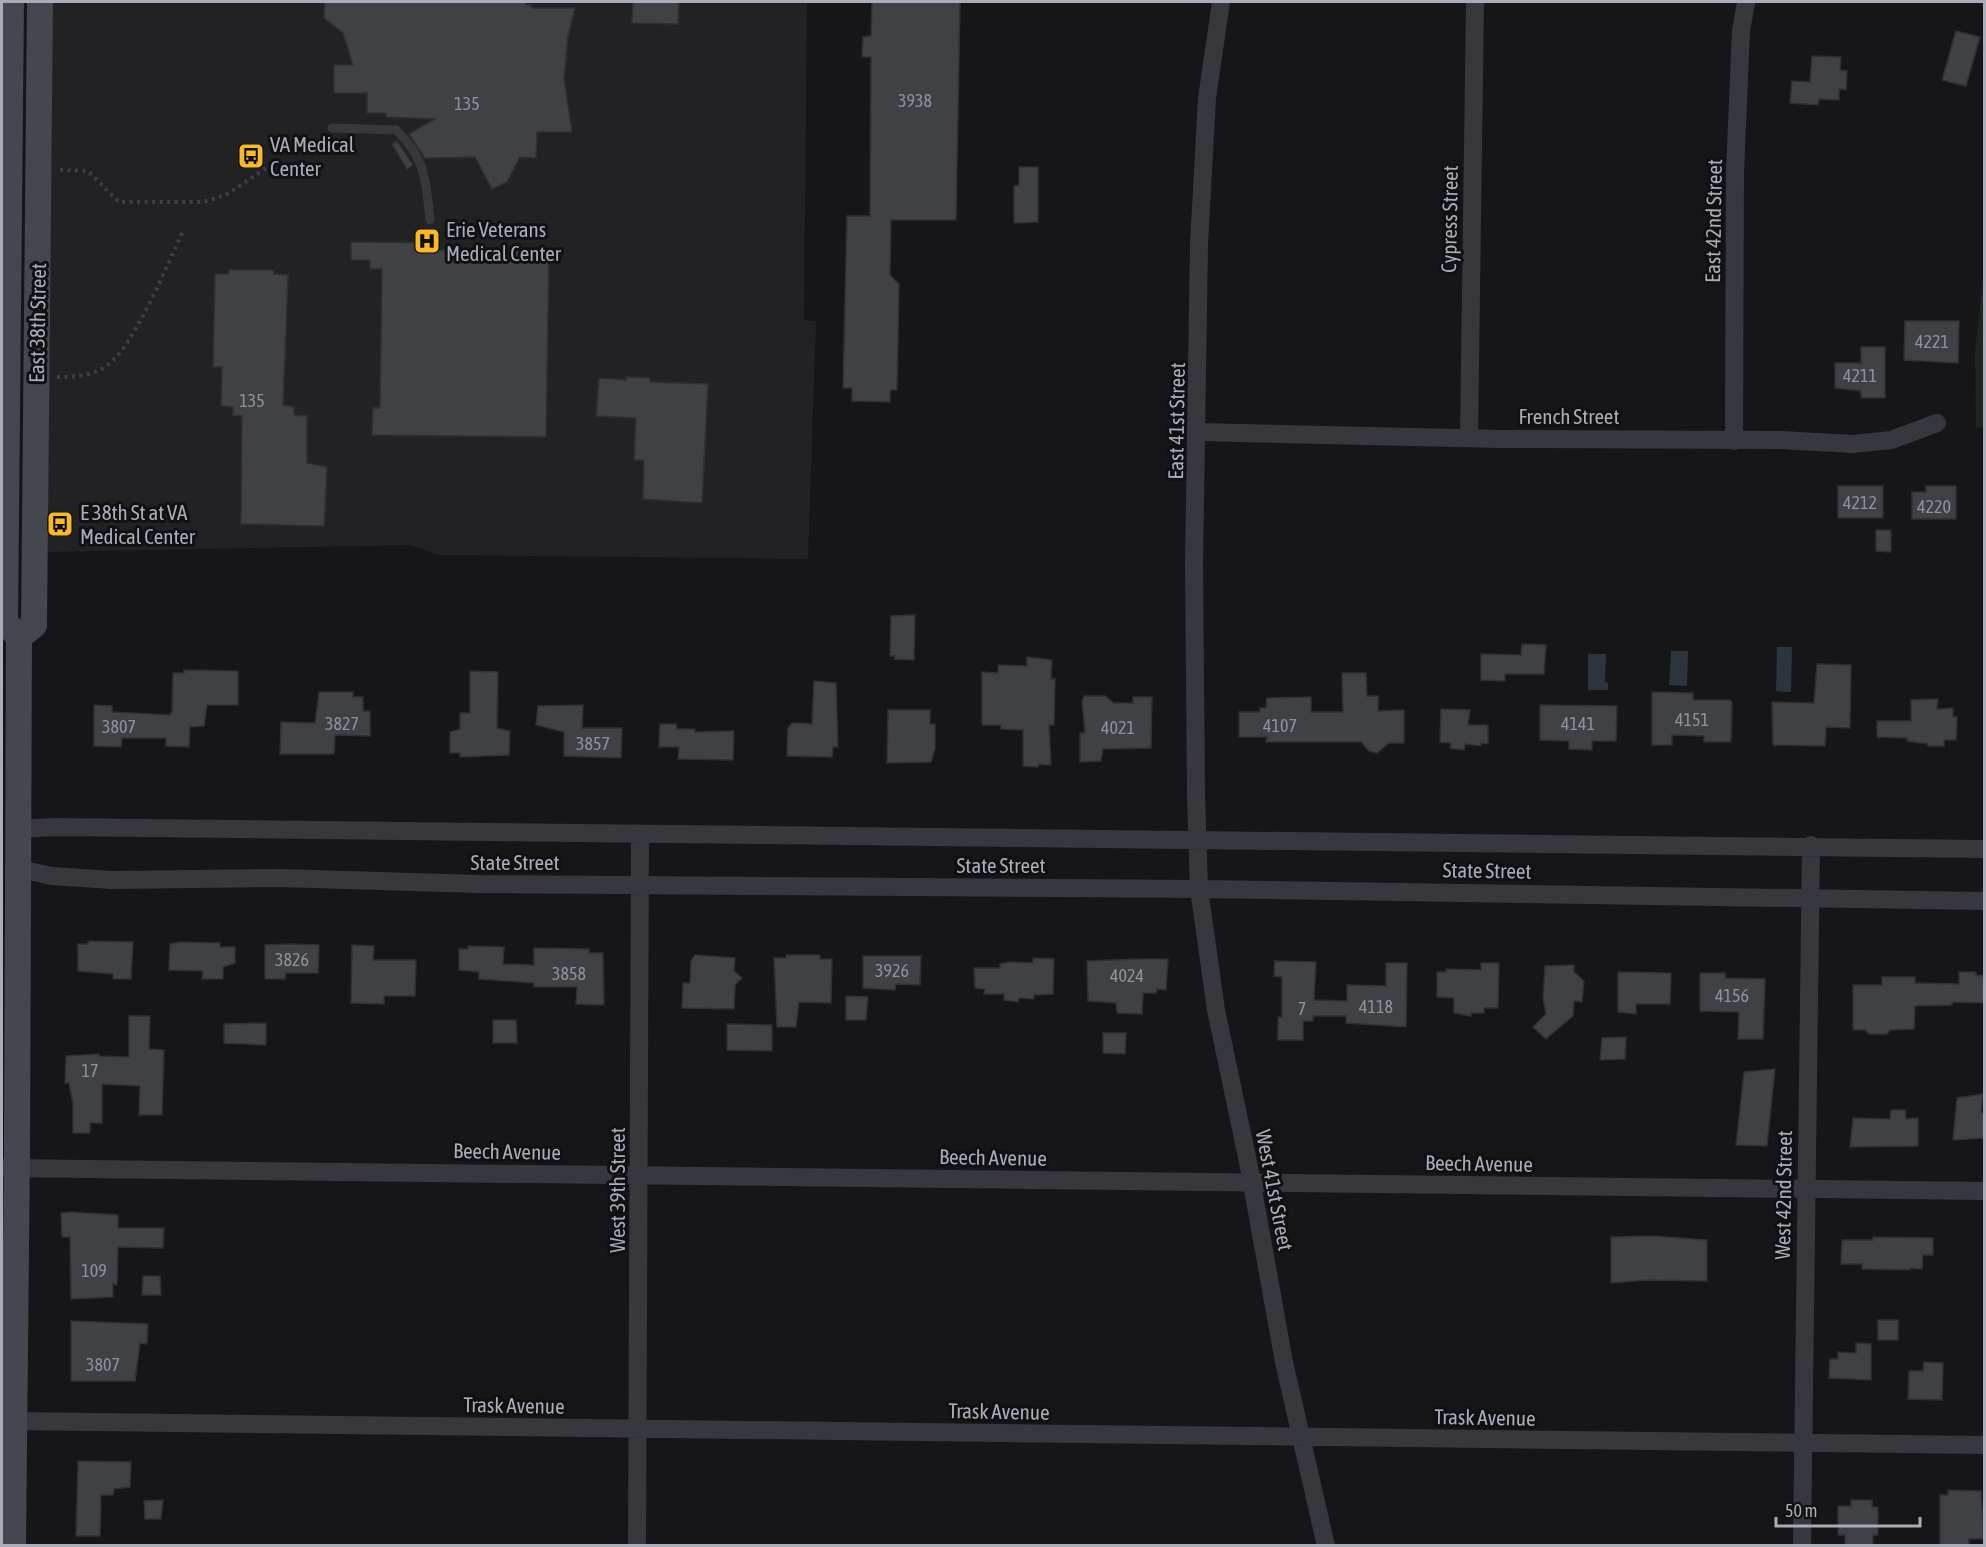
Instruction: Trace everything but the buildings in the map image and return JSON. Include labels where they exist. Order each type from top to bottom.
[{"type":"main road","name":"East 38th Street","points":[[11,2],[4,488],[5,622],[18,637],[19,869],[9,1168],[14,1421],[12,1545]]},
{"type":"main road","name":"East 38th Street","points":[[18,637],[34,625],[40,2]]},
{"type":"street","name":"East 41st Street","points":[[1197,841],[1194,564],[1202,185],[1207,98],[1221,2]]},
{"type":"street","name":"Cypress Street","points":[[1469,438],[1475,2]]},
{"type":"street","name":"East 42nd Street","points":[[1734,441],[1735,172],[1740,42],[1746,2]]},
{"type":"street","name":"French Street","points":[[1198,432],[1853,444],[1891,440],[1937,423]]},
{"type":"street","points":[[4,488],[36,488]]},
{"type":"street","name":"State Street","points":[[18,830],[54,827],[1197,841],[1811,845],[1984,849]]},
{"type":"street","name":"West 39th Street","points":[[637,1545],[641,1176],[640,835]]},
{"type":"street","name":"West 41st Street","points":[[1197,841],[1199,889],[1216,1010],[1300,1436],[1326,1545]]},
{"type":"street","name":"West 42nd Street","points":[[1802,1545],[1811,845]]},
{"type":"street","name":"State Street","points":[[19,869],[52,876],[112,880],[280,878],[479,884],[1199,889],[1984,901]]},
{"type":"street","name":"Beech Avenue","points":[[9,1168],[1984,1191]]},
{"type":"street","name":"Trask Avenue","points":[[14,1421],[1984,1445]]},
{"type":"lane","points":[[332,128],[396,130],[404,137],[424,168],[430,220]]},
{"type":"path","points":[[59,170],[88,171],[119,202],[191,203],[226,195],[266,168]]},
{"type":"path","points":[[56,377],[86,376],[109,365],[117,356],[148,305],[183,231]]},
{"type":"shaded area","name":"Erie Veterans Medical Center","points":[[53,2],[807,2],[804,320],[816,321],[808,559],[439,555],[410,545],[45,552]]},
{"type":"shaded area","points":[[1984,272],[1984,427],[1976,428],[1975,350]]},
{"type":"shaded area","points":[[1777,647],[1792,647],[1791,692],[1776,691]]},
{"type":"shaded area","points":[[1671,651],[1688,651],[1687,686],[1669,685]]},
{"type":"shaded area","points":[[1588,654],[1606,654],[1605,682],[1608,683],[1608,690],[1588,690]]},
{"type":"place","name":"VA Medical Center","points":[[251,156]]},
{"type":"place","name":"Erie Veterans Medical Center","points":[[427,241]]},
{"type":"place","name":"E 38th St at VA Medical Center","points":[[60,524]]}]
